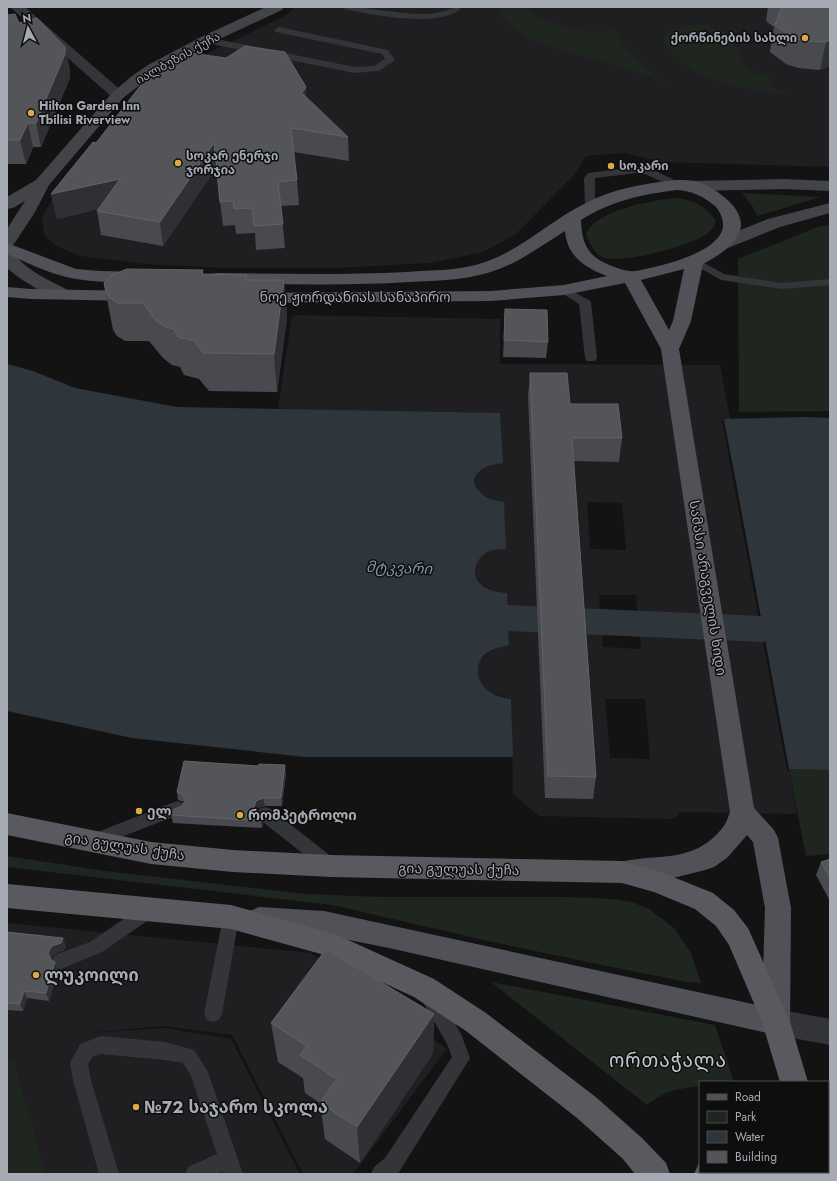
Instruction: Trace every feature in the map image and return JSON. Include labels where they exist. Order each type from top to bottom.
[{"type":"highway","name":"გია გულუას ქუჩა","points":[[7,824],[151,853],[233,861],[331,866],[622,872],[658,882],[704,901],[726,918],[739,937],[776,1022],[794,1081]]},
{"type":"highway","points":[[7,896],[231,917],[326,943],[424,988],[476,1022],[587,1108],[633,1149],[656,1174]]},
{"type":"main road","name":"იალბუზის ქუჩა","points":[[7,241],[27,212],[42,183],[118,95],[153,68],[206,40],[277,7]]},
{"type":"main road","points":[[7,204],[42,183]]},
{"type":"main road","points":[[685,186],[784,184],[830,186]]},
{"type":"main road","points":[[685,186],[713,196],[725,206],[732,221],[731,231],[722,244]]},
{"type":"main road","name":"ნოე ჟორდანიას სანაპირო","points":[[202,278],[352,280],[425,276],[475,271],[509,259],[590,207],[620,196],[649,188],[685,186]]},
{"type":"main road","points":[[722,244],[774,223],[830,208]]},
{"type":"main road","points":[[573,218],[575,241],[580,252],[590,262],[604,270],[630,277],[672,356]]},
{"type":"main road","name":"ნოე ჟორდანიას სანაპირო","points":[[238,297],[491,296],[564,290],[655,272],[695,261],[722,244]]},
{"type":"main road","points":[[7,248],[58,269],[76,274],[92,276],[155,277]]},
{"type":"main road","points":[[7,256],[9,262],[17,268],[62,294]]},
{"type":"main road","points":[[672,356],[682,321],[695,261]]},
{"type":"main road","points":[[7,292],[153,296]]},
{"type":"main road","name":"სამასი არაგველის ხიდი","points":[[672,356],[742,812]]},
{"type":"main road","points":[[622,872],[669,868],[704,859],[719,849],[737,830],[742,812]]},
{"type":"main road","points":[[231,917],[324,923],[389,936],[776,1022],[778,908],[765,838],[742,812]]},
{"type":"street","points":[[17,7],[118,95]]},
{"type":"street","points":[[776,1022],[830,1032]]},
{"type":"lane","points":[[348,7],[384,14],[407,16],[439,15],[456,10],[458,7]]},
{"type":"lane","points":[[206,40],[355,70],[376,69],[390,60],[386,52],[279,30]]},
{"type":"lane","points":[[590,207],[589,178],[592,175],[638,170],[647,171],[685,186]]},
{"type":"lane","points":[[695,261],[721,277],[782,286],[830,282]]},
{"type":"lane","points":[[564,290],[585,302],[592,358]]},
{"type":"lane","points":[[92,842],[176,808]]},
{"type":"lane","points":[[265,814],[331,866]]},
{"type":"lane","points":[[61,961],[96,947],[150,910]]},
{"type":"lane","points":[[213,1014],[231,917]]},
{"type":"lane","points":[[381,1174],[392,1165],[461,1058],[456,1040],[424,988]]},
{"type":"lane","points":[[109,1174],[82,1080],[79,1063],[86,1050],[101,1045],[166,1051],[188,1056],[199,1072],[231,1166],[195,1174]]},
{"type":"shaded area","points":[[296,7],[830,7],[830,167],[661,162],[624,153],[586,156],[574,175],[515,235],[483,252],[430,263],[335,268],[227,268],[145,264],[80,256],[56,246],[44,235],[42,217],[58,190],[184,65],[286,15]]},
{"type":"shaded area","points":[[292,315],[500,319],[500,364],[720,365],[730,419],[724,420],[797,814],[680,812],[674,819],[539,816],[513,794],[511,699],[490,692],[482,685],[477,671],[480,661],[488,651],[509,644],[507,593],[494,591],[483,585],[477,578],[475,571],[475,565],[479,558],[490,551],[506,549],[493,500],[479,493],[474,481],[479,471],[489,465],[278,408]],"holes":[[[587,502],[622,503],[626,550],[590,549]],[[599,595],[636,595],[641,649],[603,647]],[[605,699],[645,699],[650,759],[610,758]]]},
{"type":"shaded area","points":[[7,923],[311,953],[447,1049],[353,1174],[303,1174],[232,1035],[164,1026],[74,1034],[164,1028],[231,1039],[300,1174],[7,1174]]},
{"type":"green space","points":[[498,7],[525,7],[535,16],[584,31],[615,30],[624,46],[630,53],[649,71],[665,81],[533,41],[504,20]]},
{"type":"green space","points":[[690,25],[707,25],[724,32],[731,37],[745,67],[755,73],[767,75],[771,78],[771,84],[777,90],[786,94],[755,90],[723,83],[694,70],[681,61],[666,46],[664,37],[670,30]]},
{"type":"green space","points":[[742,193],[821,197],[757,216],[753,207]]},
{"type":"green space","points":[[677,198],[694,202],[708,211],[716,221],[711,230],[705,235],[685,244],[638,256],[611,259],[602,257],[592,248],[586,235],[591,226],[600,219],[612,213],[640,204]]},
{"type":"green space","points":[[830,225],[830,411],[739,412],[738,259],[818,227]]},
{"type":"green space","points":[[789,769],[830,770],[830,854],[806,856]]},
{"type":"green space","points":[[7,856],[105,871],[306,894],[380,897],[567,897],[612,899],[632,902],[649,909],[674,928],[691,953],[701,983],[687,982],[488,941],[332,905],[7,867]]},
{"type":"green space","points":[[491,982],[715,1025],[734,1081],[699,1081],[699,1086],[666,1093],[647,1105]]},
{"type":"green space","points":[[13,1059],[46,1174],[7,1174],[7,1061]]},
{"type":"water","name":"მტკვარი","points":[[7,364],[33,371],[75,388],[177,407],[500,413],[503,463],[481,470],[474,481],[478,490],[482,494],[494,500],[504,502],[506,549],[492,550],[485,554],[478,562],[475,572],[476,577],[483,586],[495,591],[507,593],[509,645],[488,652],[483,656],[478,667],[478,672],[479,678],[485,688],[495,695],[511,699],[513,757],[305,757],[132,738],[7,711]]},
{"type":"water","points":[[808,417],[830,418],[830,770],[789,769],[724,419]]},
{"type":"pier","points":[[723,418],[789,771],[787,770],[722,420]]},
{"type":"building","points":[[782,7],[830,7],[830,40],[826,42],[804,41],[792,37],[775,25]]},
{"type":"building","points":[[15,14],[19,23],[37,18],[65,47],[65,54],[36,123],[28,123],[20,140],[7,140],[7,15]]},
{"type":"building","points":[[245,46],[285,52],[306,87],[302,93],[348,137],[291,128],[297,180],[278,182],[283,224],[254,226],[252,208],[234,209],[233,201],[220,202],[214,143],[160,222],[97,211],[120,179],[51,194],[93,142],[96,143],[148,76],[184,52],[226,58]]},
{"type":"building","points":[[127,269],[203,270],[202,274],[246,275],[246,280],[284,280],[274,354],[203,353],[194,341],[178,337],[174,329],[166,327],[156,321],[143,303],[118,303],[110,298],[106,292],[104,283],[112,275]]},
{"type":"building","points":[[505,309],[547,310],[548,342],[504,340]]},
{"type":"building","points":[[530,373],[567,373],[570,404],[618,404],[622,438],[572,438],[596,777],[548,776]]},
{"type":"building","points":[[184,761],[258,766],[259,764],[285,765],[281,798],[263,798],[256,801],[254,807],[262,816],[261,821],[171,815],[172,810],[182,806],[185,801],[183,794],[177,792]]},
{"type":"building","points":[[830,859],[830,878],[821,862]]},
{"type":"building","points":[[7,932],[63,938],[61,943],[52,946],[48,953],[51,960],[55,962],[46,993],[24,991],[20,1004],[7,1003]]},
{"type":"building","points":[[326,949],[434,1014],[357,1127],[320,1103],[337,1079],[300,1055],[307,1046],[271,1023]]},
{"type":"waterway","points":[[463,605],[508,618],[763,629],[830,603]]},
{"type":"place","name":"ქორწინების სახლი","points":[[805,38]]},
{"type":"place","name":"Hilton Garden Inn Tbilisi Riverview","points":[[31,113]]},
{"type":"place","name":"სოკარ ენერჯი ჯორჯია","points":[[178,163]]},
{"type":"place","name":"სოკარი","points":[[611,166]]},
{"type":"place","name":"ელ","points":[[139,811]]},
{"type":"place","name":"რომპეტროლი","points":[[240,815]]},
{"type":"place","name":"ლუკოილი","points":[[36,975]]},
{"type":"place","name":"№72 საჯარო სკოლა","points":[[136,1107]]},
{"type":"district","name":"ორთაჭალა","points":[[668,1060]]}]
